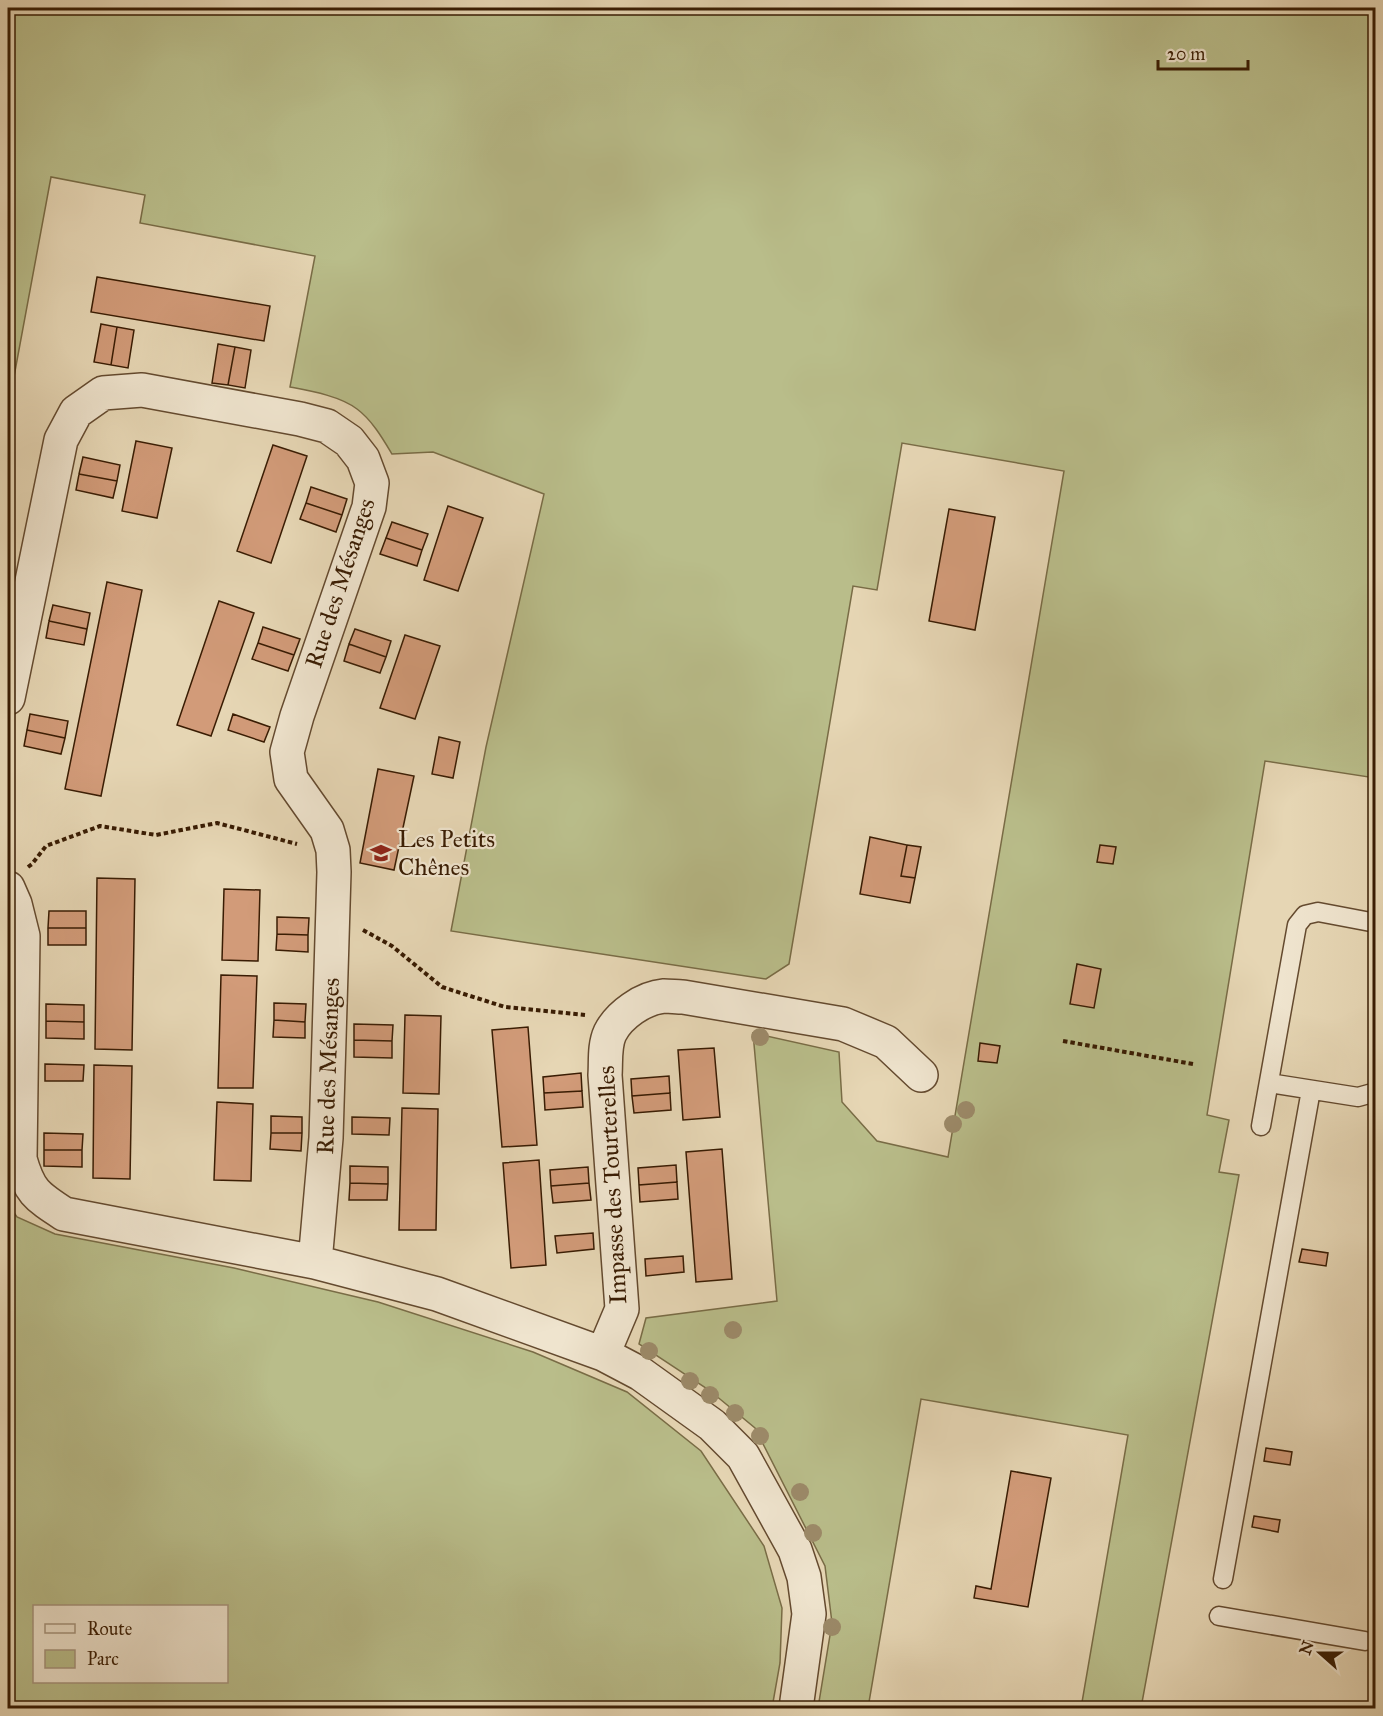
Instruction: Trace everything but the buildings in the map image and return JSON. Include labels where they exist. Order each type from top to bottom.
[{"type":"street","name":"Rue des Mésanges","points":[[8,698],[61,440],[76,412],[103,393],[142,390],[300,419],[327,426],[350,441],[363,459],[372,483],[369,507],[297,716],[287,752],[291,779],[327,830],[333,850],[333,931],[326,1138],[315,1262]]},
{"type":"street","points":[[16,878],[15,904],[22,936],[20,1159],[26,1182],[42,1200],[64,1214],[315,1262],[437,1294],[603,1354],[640,1374],[703,1419],[743,1456],[795,1550],[804,1577],[809,1614],[796,1708]]},
{"type":"street","name":"Impasse des Tourterelles","points":[[603,1354],[621,1309],[605,1075],[606,1050],[610,1033],[632,1009],[663,996],[843,1024],[886,1042],[921,1075]]},
{"type":"lane","points":[[1261,1126],[1297,925],[1305,915],[1318,912],[1376,923]]},
{"type":"lane","points":[[1269,1083],[1358,1097],[1376,1092]]},
{"type":"lane","points":[[1223,1579],[1311,1090]]},
{"type":"lane","points":[[1219,1616],[1365,1641]]},
{"type":"path","points":[[16,878],[32,864],[46,846],[100,826],[156,835],[217,823],[304,846],[333,850]]},
{"type":"path","points":[[333,931],[364,930],[392,946],[442,987],[505,1007],[592,1015],[618,1023]]},
{"type":"path","points":[[1063,1041],[1193,1064]]},
{"type":"green space","points":[[8,8],[1375,8],[1375,778],[1265,761],[1207,1115],[1229,1120],[1219,1172],[1239,1175],[1141,1708],[1081,1708],[1128,1435],[921,1399],[868,1708],[818,1708],[832,1623],[825,1566],[755,1428],[709,1390],[639,1344],[646,1318],[777,1301],[753,1033],[839,1052],[842,1102],[877,1141],[948,1157],[1064,471],[902,443],[877,590],[853,586],[789,964],[766,979],[451,931],[486,747],[544,494],[433,452],[392,454],[372,424],[350,404],[334,397],[290,387],[315,256],[140,223],[145,195],[51,177],[8,409]]},
{"type":"green space","points":[[8,1204],[17,1217],[55,1234],[234,1268],[378,1302],[533,1352],[627,1392],[701,1451],[764,1546],[782,1608],[780,1663],[772,1708],[8,1708]]},
{"type":"place","name":"Les Petits Chênes","points":[[381,853]]}]
